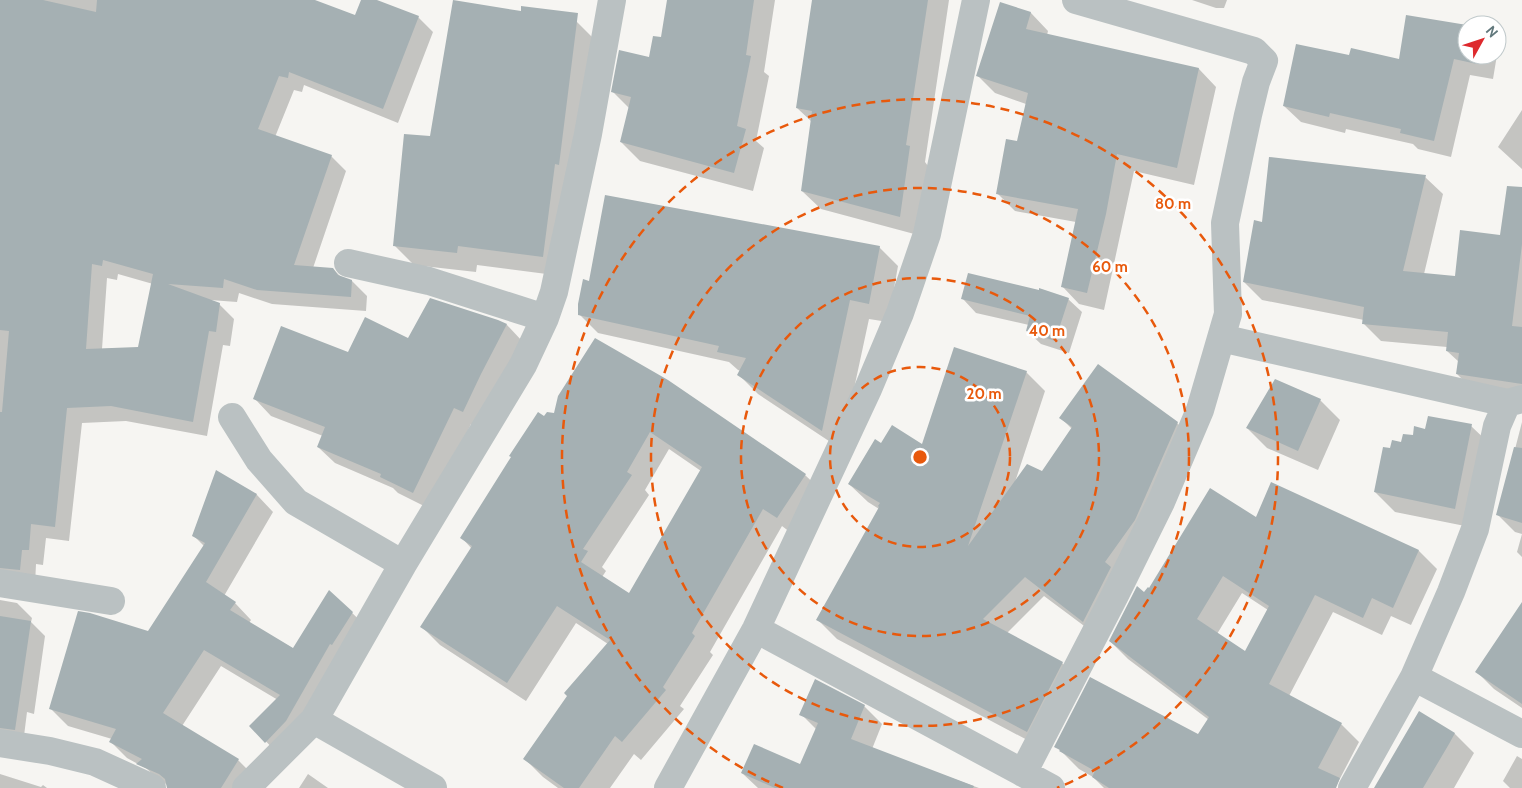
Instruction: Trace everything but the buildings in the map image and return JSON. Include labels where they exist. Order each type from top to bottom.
[{"type":"street","points":[[246,788],[314,720],[403,564],[523,365],[545,318],[554,292],[588,134],[612,0]]},
{"type":"street","points":[[668,788],[756,628],[868,389],[900,313],[928,234],[976,0]]},
{"type":"street","points":[[1023,773],[1115,595],[1160,502],[1200,410],[1228,314],[1225,222],[1248,115],[1256,82],[1264,61],[1254,51],[1076,0]]},
{"type":"street","points":[[348,264],[429,281],[545,318]]},
{"type":"street","points":[[1221,338],[1514,401],[1497,426],[1474,529],[1451,592],[1414,677],[1352,788]]},
{"type":"street","points":[[232,417],[259,460],[296,502],[403,564]]},
{"type":"street","points":[[0,583],[111,601]]},
{"type":"street","points":[[756,628],[1051,788]]},
{"type":"street","points":[[1414,677],[1522,734]]},
{"type":"street","points":[[314,720],[433,788]]},
{"type":"street","points":[[0,743],[50,751],[95,762],[152,788]]}]
